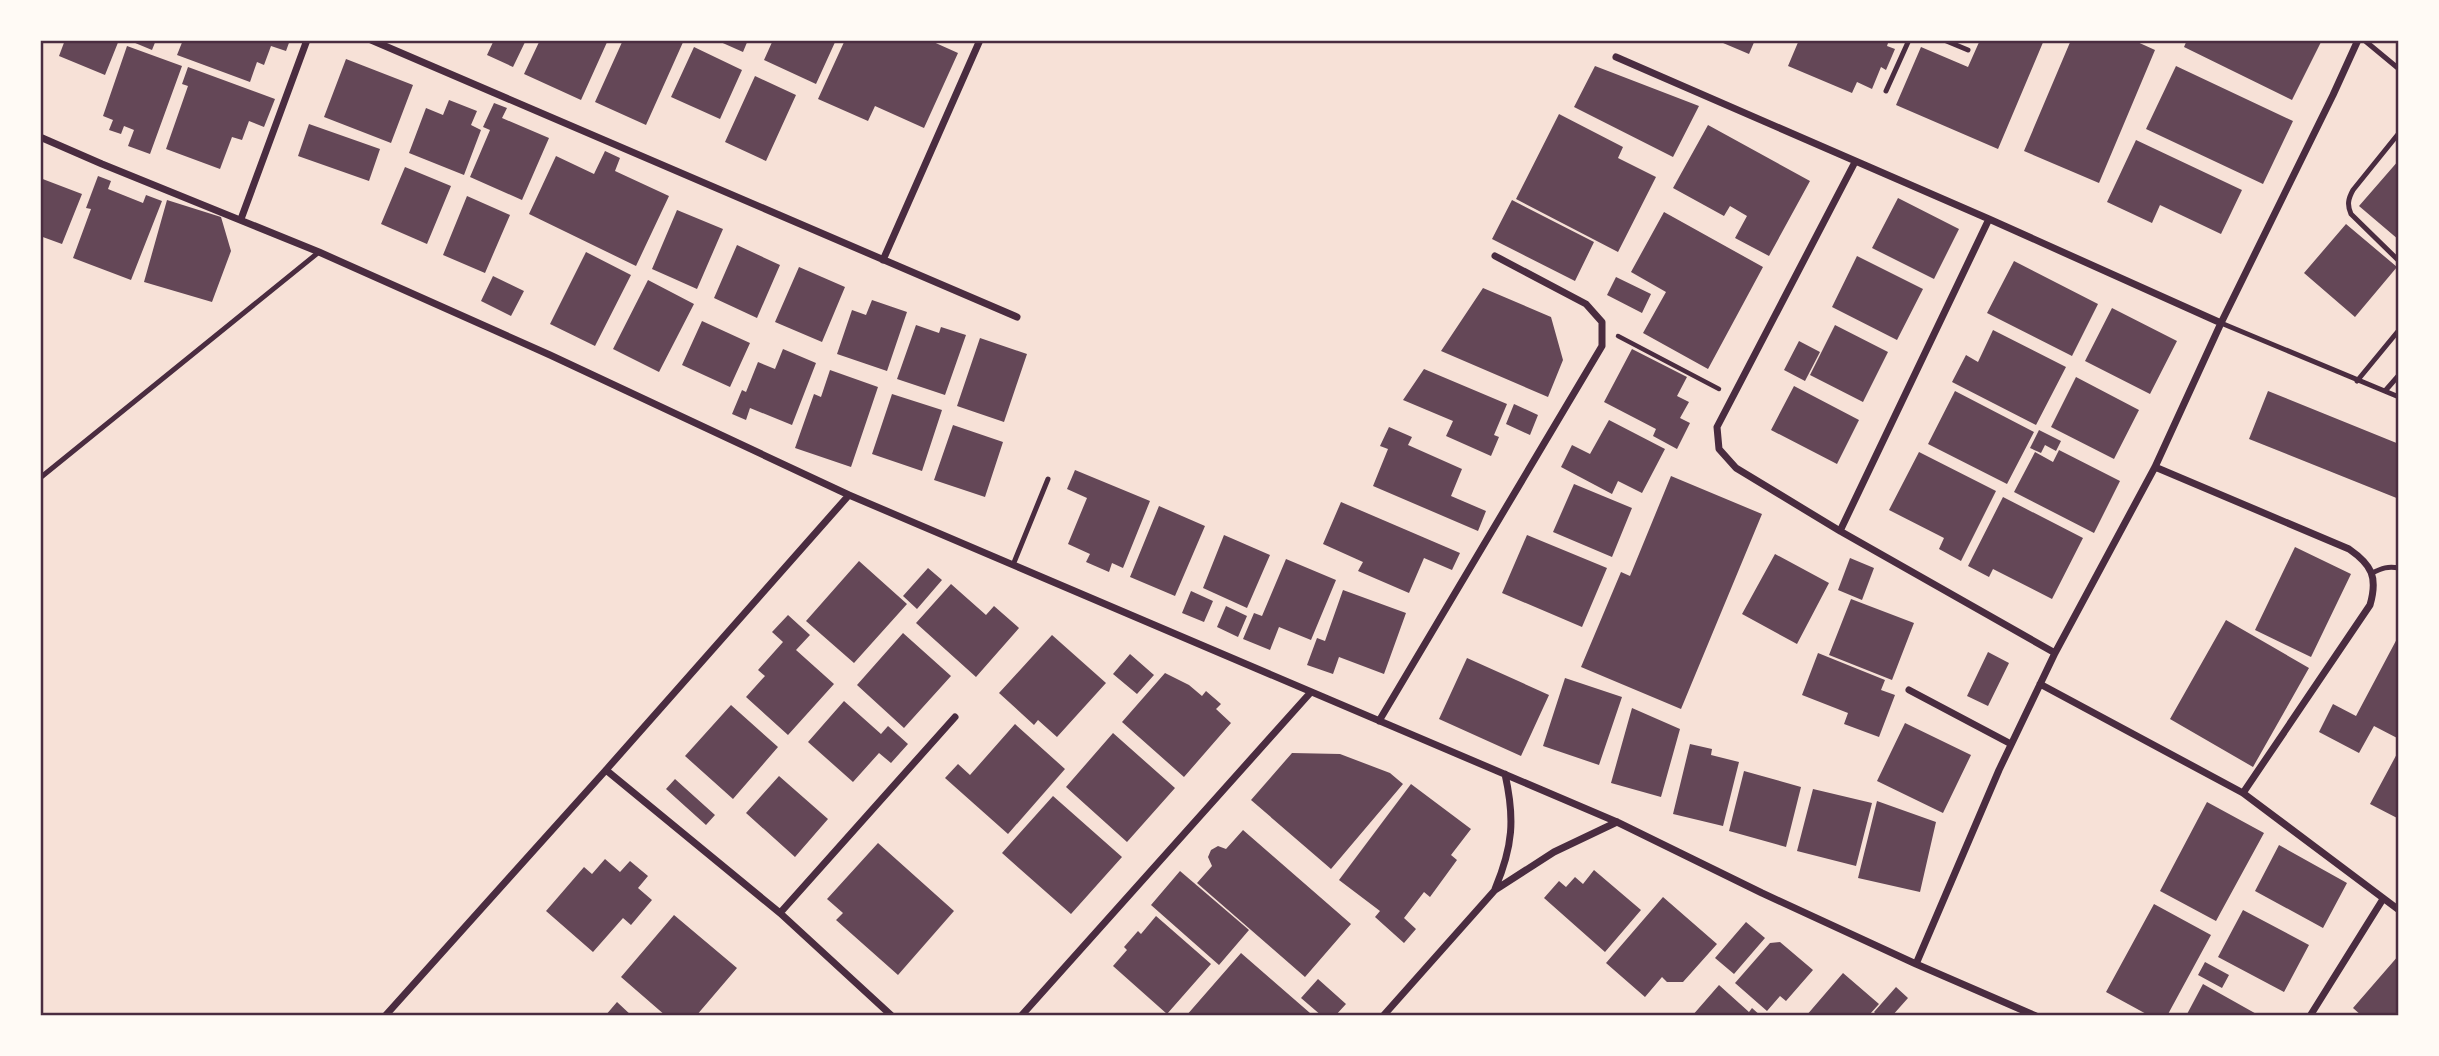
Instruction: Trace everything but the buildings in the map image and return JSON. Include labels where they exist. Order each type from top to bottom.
[{"type":"street","points":[[241,219],[307,40]]},
{"type":"street","points":[[371,40],[1017,317]]},
{"type":"street","points":[[883,260],[980,40]]},
{"type":"street","points":[[1916,964],[2011,744],[2155,467],[2221,323],[2358,40]]},
{"type":"street","points":[[1616,57],[2221,323]]},
{"type":"street","points":[[40,137],[319,252],[551,355],[849,495],[1617,822],[1762,893],[2036,1016]]},
{"type":"street","points":[[1855,162],[1717,427],[1719,449],[1736,468],[1840,531],[2056,653]]},
{"type":"street","points":[[1840,531],[1989,219]]},
{"type":"street","points":[[1379,721],[1602,346],[1602,325],[1586,304],[1495,256]]},
{"type":"street","points":[[2155,467],[2349,549],[2363,559],[2372,573],[2374,589],[2370,605],[2244,793]]},
{"type":"street","points":[[385,1016],[849,495]]},
{"type":"street","points":[[2040,684],[2244,793],[2399,910]]},
{"type":"street","points":[[1909,690],[2011,744]]},
{"type":"street","points":[[1021,1016],[1311,692]]},
{"type":"street","points":[[780,913],[956,717]]},
{"type":"street","points":[[606,770],[780,913],[892,1016]]},
{"type":"street","points":[[1494,890],[1506,862],[1512,833],[1511,803],[1505,774]]},
{"type":"street","points":[[1383,1016],[1494,890],[1554,852],[1617,822]]},
{"type":"street","points":[[2310,1016],[2383,899]]},
{"type":"lane","points":[[1886,91],[1909,40]]},
{"type":"lane","points":[[1944,40],[1968,50]]},
{"type":"lane","points":[[2364,40],[2399,69]]},
{"type":"lane","points":[[2398,137],[2353,190],[2348,198],[2348,206],[2351,214],[2399,261]]},
{"type":"lane","points":[[40,478],[319,252]]},
{"type":"lane","points":[[2221,323],[2399,397]]},
{"type":"lane","points":[[2357,381],[2399,330]]},
{"type":"lane","points":[[2385,391],[2399,375]]},
{"type":"lane","points":[[1013,565],[1048,479]]},
{"type":"lane","points":[[2372,573],[2391,566],[2399,568]]},
{"type":"path","points":[[1602,325],[1733,397]]}]
